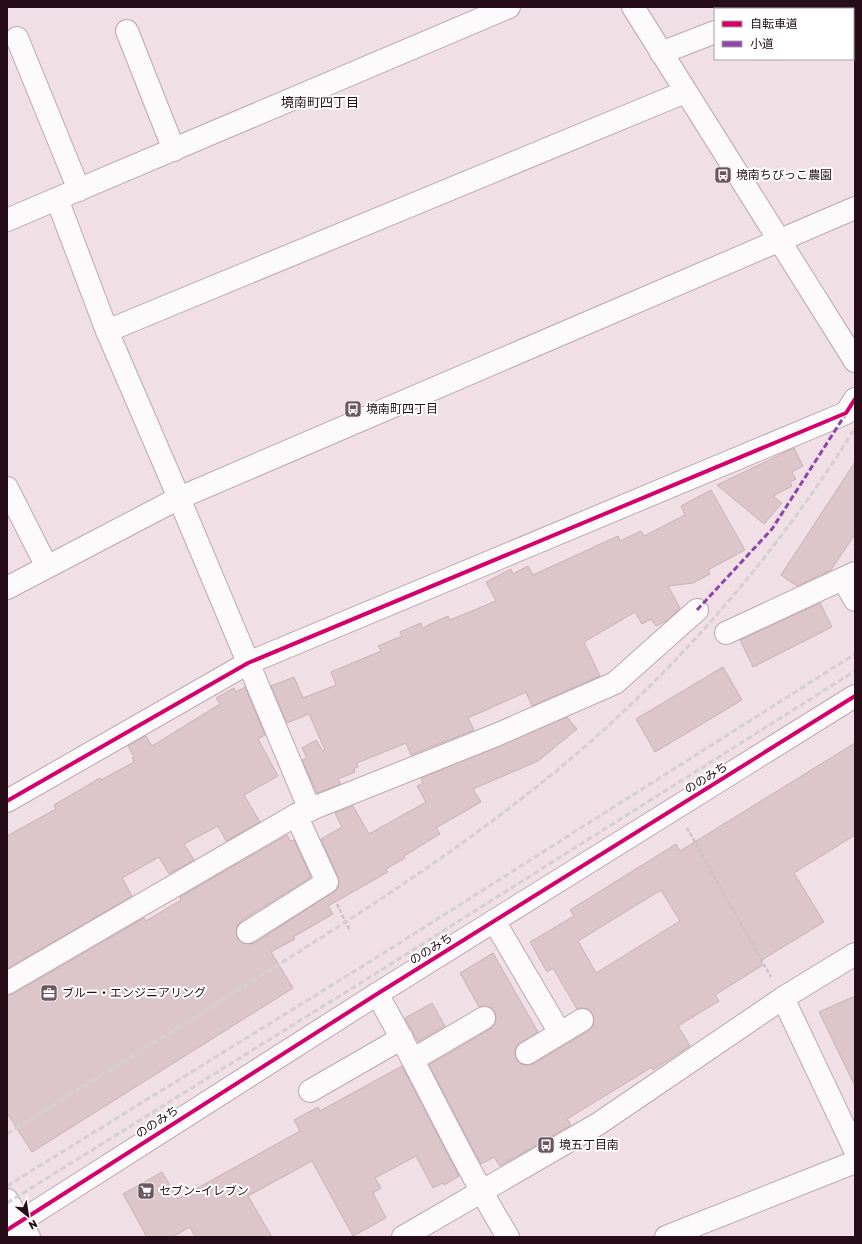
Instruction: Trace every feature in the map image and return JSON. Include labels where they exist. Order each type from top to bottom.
[{"type":"street","points":[[7,220],[509,7]]},
{"type":"street","points":[[633,7],[855,361]]},
{"type":"street","points":[[127,31],[174,150]]},
{"type":"street","points":[[661,53],[714,32]]},
{"type":"street","points":[[17,38],[79,190]]},
{"type":"street","points":[[106,331],[685,92]]},
{"type":"street","points":[[56,199],[106,331],[179,498],[248,663],[327,882],[248,932]]},
{"type":"street","points":[[7,588],[179,498],[779,242],[855,208]]},
{"type":"street","points":[[7,801],[248,663],[846,413],[855,400]]},
{"type":"street","points":[[7,488],[47,567]]},
{"type":"street","points":[[726,632],[849,576],[855,600]]},
{"type":"street","points":[[7,983],[303,813],[496,735],[615,683],[697,610]]},
{"type":"street","name":"ののみち","points":[[19,1230],[377,994],[855,696]]},
{"type":"street","points":[[494,921],[560,1033]]},
{"type":"street","points":[[403,1237],[598,1124],[783,998],[855,954]]},
{"type":"street","points":[[377,994],[414,1059],[481,1192],[508,1237]]},
{"type":"street","points":[[783,998],[855,1150]]},
{"type":"street","points":[[414,1059],[484,1018]]},
{"type":"street","points":[[527,1053],[582,1020]]},
{"type":"street","points":[[310,1091],[402,1038]]},
{"type":"street","points":[[666,1237],[855,1162]]},
{"type":"street","points":[[7,1200],[19,1230]]},
{"type":"path","points":[[676,809],[783,998]]},
{"type":"building","points":[[794,448],[803,466],[792,472],[796,479],[790,482],[792,486],[773,496],[782,503],[764,524],[717,485]]},
{"type":"building","points":[[855,462],[855,534],[831,570],[797,586],[781,575]]},
{"type":"building","points":[[711,490],[745,550],[708,570],[710,574],[693,583],[668,586],[680,608],[668,620],[656,626],[651,619],[642,624],[635,612],[584,642],[600,676],[532,706],[526,692],[468,718],[474,730],[411,755],[406,743],[357,763],[358,767],[354,768],[355,772],[338,779],[341,784],[317,793],[302,760],[307,758],[302,748],[316,740],[323,751],[325,750],[309,714],[287,723],[271,686],[294,677],[303,698],[336,685],[331,672],[381,651],[378,646],[402,636],[400,632],[421,623],[422,628],[448,616],[450,620],[496,601],[486,582],[511,569],[513,574],[528,566],[533,575],[618,536],[620,541],[641,531],[644,536],[685,515],[681,506]]},
{"type":"building","points":[[820,603],[832,627],[753,667],[740,640]]},
{"type":"building","points":[[723,667],[742,700],[655,752],[636,719]]},
{"type":"building","points":[[245,687],[265,735],[258,739],[278,776],[244,795],[260,822],[226,841],[218,826],[184,844],[194,860],[169,874],[159,857],[122,878],[132,896],[7,969],[7,836],[56,809],[54,805],[100,778],[101,780],[134,762],[132,758],[134,757],[128,746],[146,736],[152,746],[220,704],[216,698],[234,688],[236,692]]},
{"type":"building","points":[[567,717],[577,729],[538,761],[473,789],[481,802],[436,828],[440,834],[386,869],[388,872],[328,906],[333,914],[293,937],[295,939],[271,952],[293,988],[32,1152],[7,1113],[7,995],[13,994],[144,918],[146,921],[181,900],[180,897],[287,835],[290,841],[294,840],[311,877],[241,921],[237,926],[236,933],[238,939],[243,943],[255,943],[338,889],[338,877],[321,839],[342,827],[335,813],[353,806],[369,834],[426,802],[417,786],[423,783],[421,778]]},
{"type":"building","points":[[855,743],[855,835],[794,873],[824,922],[760,961],[763,965],[715,995],[719,1001],[678,1026],[690,1046],[653,1070],[652,1067],[567,1119],[571,1125],[500,1166],[494,1157],[481,1164],[429,1065],[490,1029],[495,1024],[495,1011],[490,1007],[479,1007],[460,973],[493,953],[538,1032],[520,1043],[516,1047],[515,1053],[516,1059],[521,1064],[533,1064],[588,1031],[593,1026],[594,1019],[592,1013],[588,1009],[577,1009],[553,968],[547,972],[530,942],[574,916],[570,910],[676,844],[680,851]],"holes":[[[661,890],[680,921],[596,973],[578,941]]]},
{"type":"building","points":[[855,996],[855,1086],[819,1012]]},
{"type":"building","points":[[432,1003],[445,1026],[418,1042],[405,1018]]},
{"type":"building","points":[[402,1066],[459,1176],[444,1185],[443,1183],[433,1188],[416,1156],[375,1178],[381,1188],[373,1193],[386,1218],[353,1236],[312,1161],[248,1196],[272,1237],[195,1237],[190,1227],[172,1237],[147,1237],[123,1194],[162,1172],[178,1199],[300,1131],[294,1120],[318,1107],[320,1111]]},
{"type":"railway","points":[[7,1134],[334,930],[444,856],[515,804],[550,776],[594,739],[636,699],[717,615],[790,524],[824,477],[855,428]]},
{"type":"railway","points":[[7,1186],[379,956],[855,654]]},
{"type":"railway","points":[[7,1203],[386,967],[855,671]]},
{"type":"marked path","points":[[697,610],[772,529],[845,415]]},
{"type":"cycle path","points":[[7,801],[248,663],[846,413],[855,399]]},
{"type":"cycle path","points":[[7,1230],[377,994],[855,696]]},
{"type":"place","name":"境南ちびっこ農園","points":[[723,175]]},
{"type":"place","name":"境南町四丁目","points":[[353,409]]},
{"type":"place","name":"ブルー・エンジニアリング","points":[[49,993]]},
{"type":"place","name":"境五丁目南","points":[[546,1145]]},
{"type":"place","name":"セブン-イレブン","points":[[146,1191]]},
{"type":"district","name":"境南町四丁目","points":[[320,102]]}]
